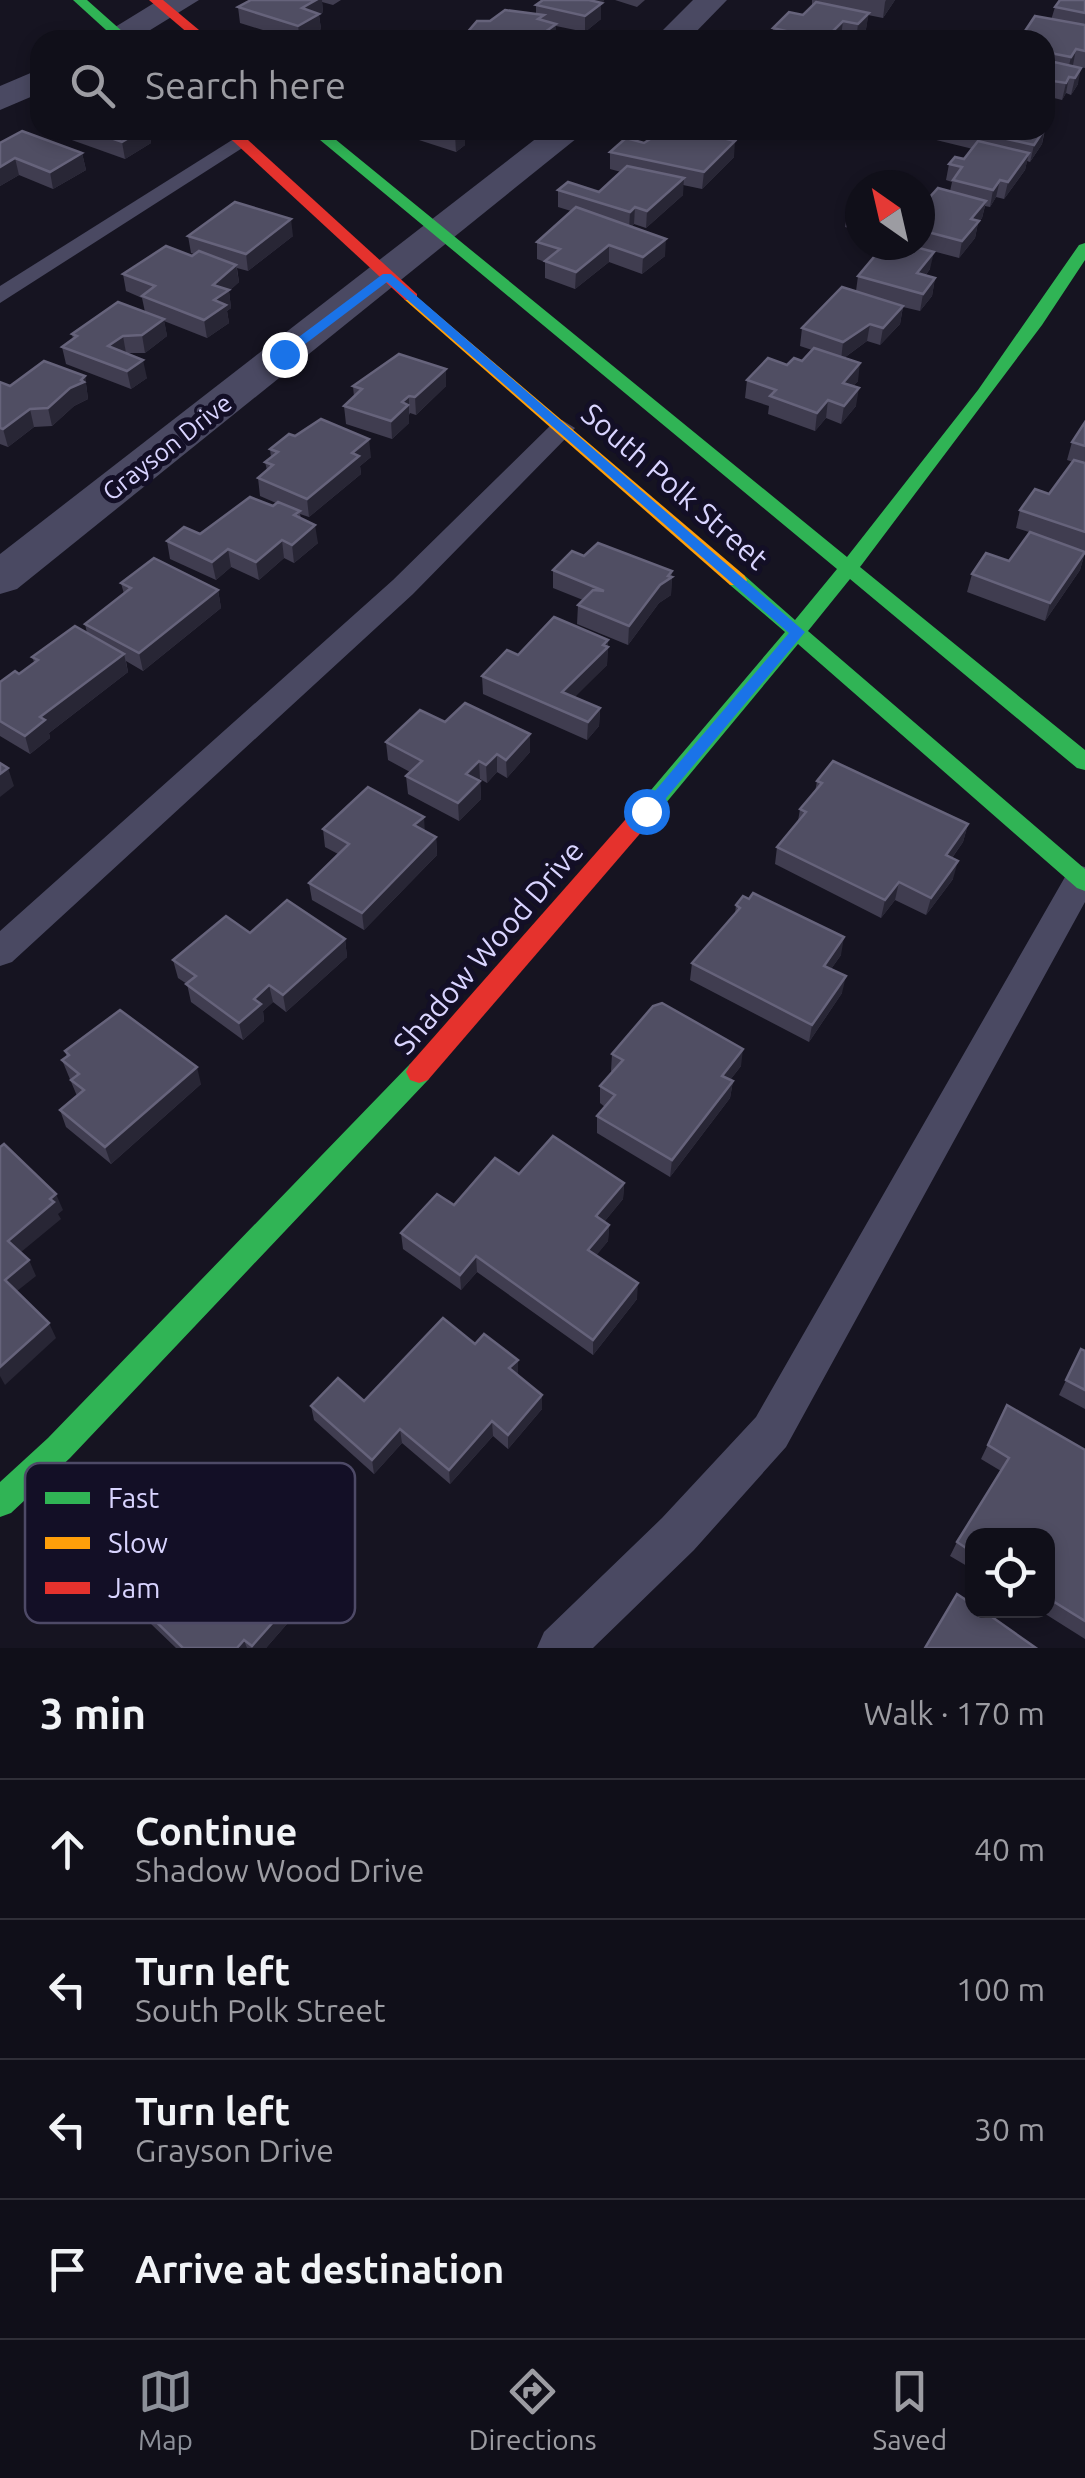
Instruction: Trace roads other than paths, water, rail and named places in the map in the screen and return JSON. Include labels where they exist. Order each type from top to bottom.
[{"type":"main road","points":[[79,0],[110,30]]},
{"type":"main road","points":[[168,3],[194,30]]},
{"type":"main road","name":"South Polk Street","points":[[239,140],[387,276],[1083,880]]},
{"type":"main road","name":"South Polk Street","points":[[327,140],[1085,762]]},
{"type":"main road","name":"Shadow Wood Drive","points":[[43,1463],[402,1093],[798,632],[1046,309],[1085,248]]},
{"type":"main road","name":"Shadow Wood Drive","points":[[0,1502],[25,1479]]},
{"type":"street","points":[[680,30],[711,0]]},
{"type":"street","points":[[129,30],[168,3]]},
{"type":"street","name":"Grayson Drive","points":[[0,578],[557,140]]},
{"type":"lane","points":[[0,296],[227,140]]},
{"type":"lane","points":[[0,952],[403,588],[562,428]]},
{"type":"lane","points":[[560,1648],[678,1534],[771,1432],[1083,880]]}]
